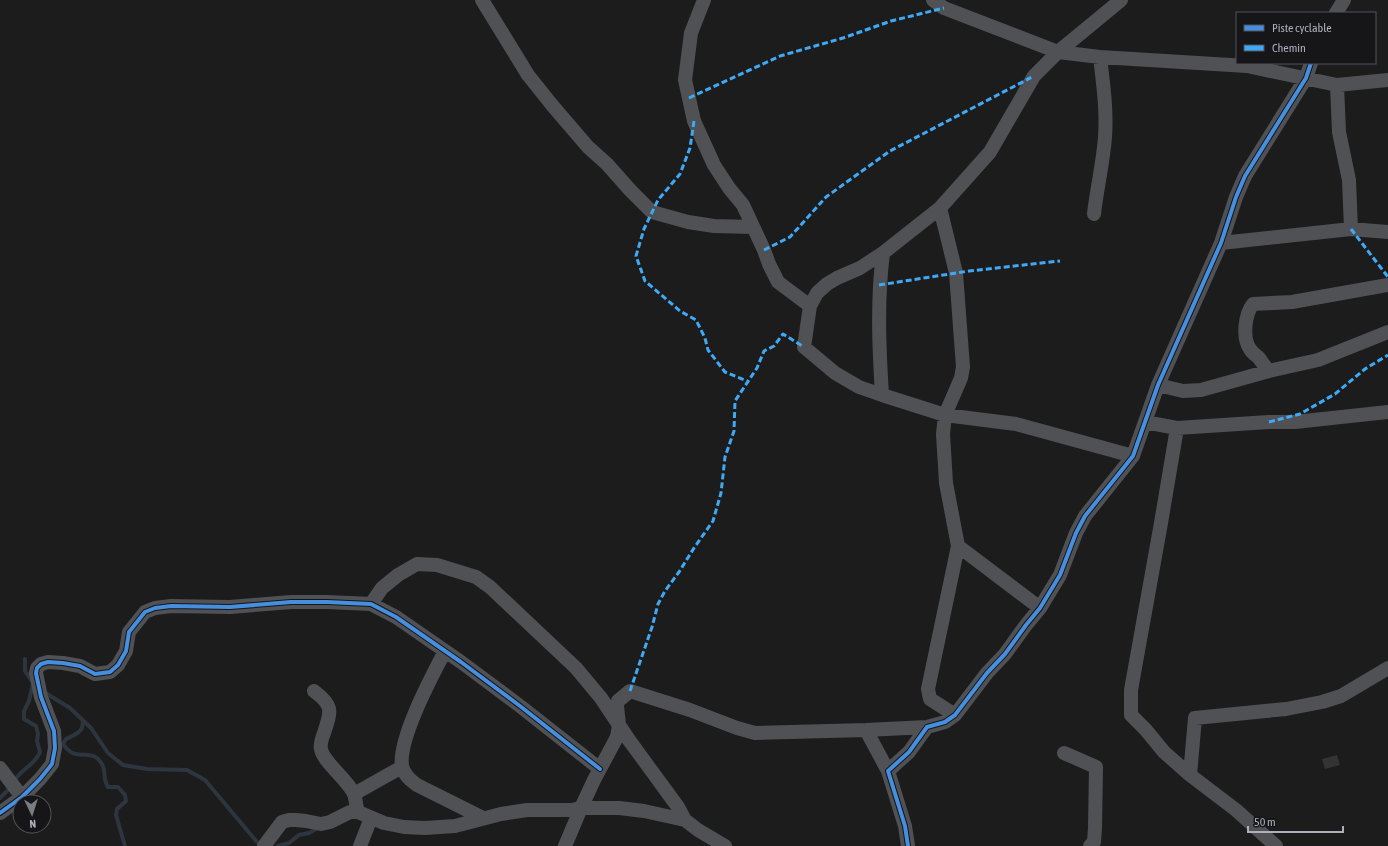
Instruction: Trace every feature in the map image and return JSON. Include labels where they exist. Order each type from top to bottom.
[{"type":"street","points":[[482,0],[528,75],[552,106],[588,147],[607,164],[652,212],[688,222],[714,226],[752,226]]},
{"type":"street","points":[[704,0],[692,34],[685,80],[694,121],[714,165],[728,188],[743,205],[778,282],[810,306]]},
{"type":"street","points":[[933,0],[944,8],[1058,52],[1100,57],[1247,66],[1337,85],[1388,80]]},
{"type":"street","points":[[1121,0],[1058,52],[1034,76],[990,152],[940,208],[883,253],[860,268],[827,284],[817,294],[810,306],[804,347],[835,373],[859,387],[882,395],[945,415],[1016,424],[1133,456]]},
{"type":"street","points":[[1337,12],[1344,0]]},
{"type":"street","points":[[1094,214],[1105,136],[1104,93],[1100,57]]},
{"type":"street","points":[[565,846],[581,808],[617,737],[619,725],[617,706],[618,701],[630,691],[755,733],[927,727],[945,722],[954,715],[987,673],[1005,654],[1040,608],[1060,575],[1076,533],[1086,516],[1133,456],[1158,385],[1221,243],[1236,197],[1245,176],[1306,78],[1311,64]]},
{"type":"street","points":[[1337,85],[1338,132],[1349,180],[1351,229]]},
{"type":"street","points":[[940,208],[956,273],[963,367],[961,378],[945,415],[942,434],[946,483],[958,546],[928,689],[930,699],[954,715]]},
{"type":"street","points":[[1221,243],[1351,229],[1388,232]]},
{"type":"street","points":[[882,395],[879,351],[879,285],[883,253]]},
{"type":"street","points":[[1269,371],[1258,357],[1250,351],[1246,342],[1247,320],[1253,304],[1292,302],[1388,285]]},
{"type":"street","points":[[1158,385],[1183,391],[1201,390],[1269,371],[1318,360],[1388,332]]},
{"type":"street","points":[[1145,422],[1177,428],[1269,422],[1295,422],[1388,412]]},
{"type":"street","points":[[1177,428],[1131,690],[1131,715],[1146,730],[1164,752],[1190,775],[1236,810],[1276,846]]},
{"type":"street","points":[[958,546],[1040,608]]},
{"type":"street","points":[[371,604],[382,588],[398,575],[417,564],[437,565],[476,577],[496,592],[576,668],[601,698],[629,740],[678,807],[685,820],[698,830],[725,846]]},
{"type":"street","points":[[25,794],[52,764],[55,748],[54,731],[41,697],[36,673],[41,664],[48,662],[80,666],[95,674],[110,672],[118,665],[126,651],[129,632],[144,612],[155,608],[184,606],[230,607],[291,602],[371,604],[396,617],[445,650],[520,706],[600,769]]},
{"type":"street","points":[[445,650],[423,694],[408,734],[402,756],[402,767],[409,780],[483,818]]},
{"type":"street","points":[[1190,775],[1195,718],[1286,709],[1322,702],[1341,696],[1388,668]]},
{"type":"street","points":[[314,691],[325,699],[330,706],[329,718],[322,740],[321,749],[326,758],[344,779],[354,794],[358,812]]},
{"type":"street","points":[[888,771],[909,752],[927,727]]},
{"type":"street","points":[[866,730],[888,771],[905,826],[908,846]]},
{"type":"street","points":[[1064,753],[1096,767],[1094,842],[1090,846]]},
{"type":"street","points":[[354,794],[402,767]]},
{"type":"street","points":[[0,768],[20,794]]},
{"type":"street","points":[[0,814],[12,805]]},
{"type":"street","points":[[264,846],[282,822],[296,820],[321,824],[330,822],[350,812],[358,812],[384,823],[404,827],[425,828],[456,826],[483,818],[527,810],[571,810],[581,808],[619,808],[638,810],[685,820]]},
{"type":"street","points":[[360,846],[371,818]]},
{"type":"building","points":[[1337,755],[1340,765],[1325,769],[1322,759]]},
{"type":"waterway","points":[[25,659],[25,671],[33,683]]},
{"type":"waterway","points":[[14,781],[20,773],[35,760],[40,752],[37,741],[38,734],[36,726],[24,719],[24,711],[29,701],[33,683]]},
{"type":"waterway","points":[[44,692],[70,708],[91,728],[108,753],[123,765],[147,769],[187,770],[205,780],[262,846]]},
{"type":"waterway","points":[[83,721],[80,731],[66,739],[63,744],[72,753],[89,755],[97,758],[103,766],[105,780],[108,787],[118,787],[125,795],[126,801],[117,809],[116,815],[125,846]]},
{"type":"waterway","points":[[0,798],[11,787]]},
{"type":"waterway","points":[[278,846],[289,843],[299,835],[309,833],[318,828]]},
{"type":"marked path","points":[[689,98],[780,56],[843,38],[891,21],[944,8]]},
{"type":"marked path","points":[[764,250],[790,237],[826,197],[890,151],[1034,76]]},
{"type":"marked path","points":[[694,121],[690,148],[680,174],[658,200],[644,229],[636,256],[645,281],[680,311],[696,320],[705,338],[708,350],[725,372],[747,381]]},
{"type":"marked path","points":[[1351,229],[1388,277]]},
{"type":"marked path","points":[[879,285],[969,271],[1060,261]]},
{"type":"marked path","points":[[630,691],[652,627],[658,604],[665,591],[713,521],[721,493],[725,457],[734,431],[735,401],[757,368],[764,351],[774,346],[783,334],[804,347]]},
{"type":"marked path","points":[[1269,422],[1300,414],[1335,394],[1365,369],[1388,355]]},
{"type":"cycle path","points":[[908,846],[905,826],[888,771],[909,752],[927,727],[945,722],[955,715],[987,673],[1005,654],[1040,608],[1060,575],[1076,533],[1085,516],[1133,456],[1158,385],[1221,243],[1236,197],[1245,176],[1306,78],[1311,64]]},
{"type":"cycle path","points":[[0,813],[22,797],[40,779],[52,764],[55,748],[54,731],[41,697],[36,673],[37,668],[41,664],[48,662],[80,666],[95,674],[110,672],[118,665],[126,651],[129,632],[145,612],[155,608],[171,606],[230,607],[291,602],[371,604],[396,617],[461,662],[600,769]]}]
